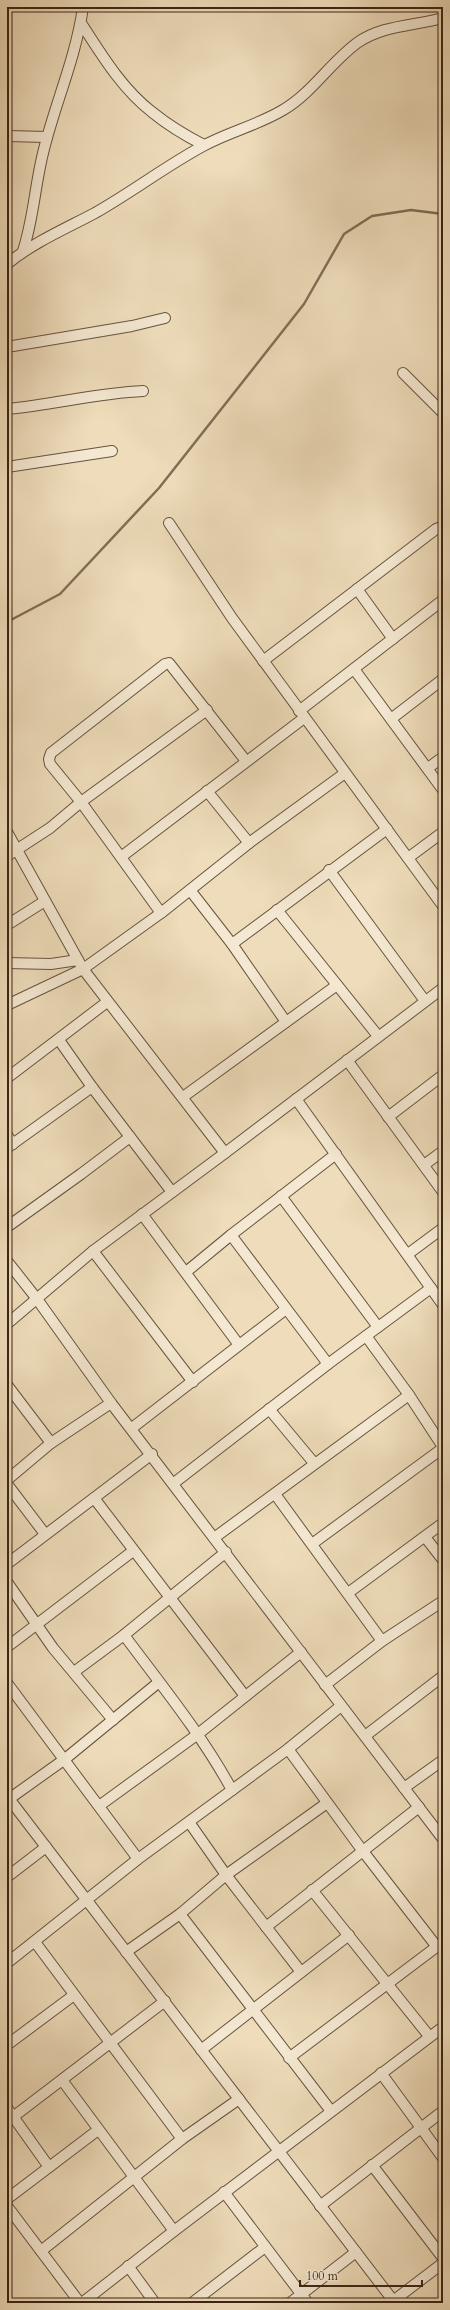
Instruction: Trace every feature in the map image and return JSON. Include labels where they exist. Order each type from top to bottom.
[{"type":"street","points":[[23,251],[30,228],[38,169],[47,137],[70,70],[81,23],[83,7]]},
{"type":"street","points":[[7,264],[23,251],[95,213],[204,145],[259,123],[284,110],[307,93],[357,43],[374,34],[393,28],[443,18]]},
{"type":"street","points":[[81,23],[100,53],[135,96],[151,112],[204,145]]},
{"type":"street","points":[[7,136],[47,137]]},
{"type":"street","points":[[7,347],[132,326],[165,318]]},
{"type":"street","points":[[403,372],[443,413]]},
{"type":"street","points":[[7,409],[28,407],[110,392],[143,391]]},
{"type":"street","points":[[7,467],[112,451]]},
{"type":"street","points":[[169,523],[263,661],[443,906]]},
{"type":"street","points":[[263,661],[436,529],[443,526]]},
{"type":"street","points":[[357,589],[393,639]]},
{"type":"street","points":[[121,856],[246,761],[302,715],[354,669],[443,600]]},
{"type":"street","points":[[161,913],[81,802],[50,764],[49,759],[51,753],[165,664],[174,666],[246,761]]},
{"type":"street","points":[[354,669],[443,790]]},
{"type":"street","points":[[391,719],[443,680]]},
{"type":"street","points":[[7,856],[17,851],[81,802],[207,710]]},
{"type":"street","points":[[428,768],[443,757]]},
{"type":"street","points":[[7,1005],[83,970],[161,913],[250,843],[345,772]]},
{"type":"street","points":[[208,791],[250,843]]},
{"type":"street","points":[[232,944],[329,870],[387,829]]},
{"type":"street","points":[[7,832],[83,970],[225,1153]]},
{"type":"street","points":[[408,858],[443,832]]},
{"type":"street","points":[[329,870],[425,1001]]},
{"type":"street","points":[[190,890],[232,944],[286,1022]]},
{"type":"street","points":[[7,925],[45,901]]},
{"type":"street","points":[[278,910],[378,1036]]},
{"type":"street","points":[[7,963],[51,964],[78,960]]},
{"type":"street","points":[[183,1097],[337,985]]},
{"type":"street","points":[[7,1324],[93,1251],[443,988]]},
{"type":"street","points":[[7,1078],[59,1040],[107,1002]]},
{"type":"street","points":[[59,1040],[92,1087],[172,1192]]},
{"type":"street","points":[[347,1060],[443,1192]]},
{"type":"street","points":[[388,1117],[443,1075]]},
{"type":"street","points":[[7,1136],[10,1146],[92,1087]]},
{"type":"street","points":[[296,1099],[443,1304]]},
{"type":"street","points":[[7,1227],[76,1178],[130,1137]]},
{"type":"street","points":[[424,1165],[443,1151]]},
{"type":"street","points":[[186,1272],[230,1235],[336,1154]]},
{"type":"street","points":[[281,1196],[378,1327]]},
{"type":"street","points":[[142,1214],[186,1272],[238,1345]]},
{"type":"street","points":[[408,1254],[443,1228]]},
{"type":"street","points":[[230,1235],[328,1364]]},
{"type":"street","points":[[93,1251],[193,1382]]},
{"type":"street","points":[[7,1261],[38,1299],[111,1403],[152,1454],[325,1685],[443,1839]]},
{"type":"street","points":[[174,1483],[328,1364],[431,1288]]},
{"type":"street","points":[[132,1428],[286,1309]]},
{"type":"street","points":[[312,1544],[443,1447],[409,1395],[366,1336]]},
{"type":"street","points":[[7,1384],[51,1443]]},
{"type":"street","points":[[214,1538],[275,1494],[314,1463],[409,1395]]},
{"type":"street","points":[[7,1480],[51,1443],[111,1403]]},
{"type":"street","points":[[269,1409],[314,1463]]},
{"type":"street","points":[[7,1564],[152,1454]]},
{"type":"street","points":[[7,1484],[45,1534]]},
{"type":"street","points":[[275,1494],[382,1641]]},
{"type":"street","points":[[94,1498],[245,1696]]},
{"type":"street","points":[[348,1593],[443,1523]]},
{"type":"street","points":[[425,1537],[443,1560]]},
{"type":"street","points":[[7,1647],[133,1551]]},
{"type":"street","points":[[74,1672],[124,1635],[226,1552]]},
{"type":"street","points":[[7,1582],[53,1648],[113,1720]]},
{"type":"street","points":[[325,1685],[382,1641],[443,1601]]},
{"type":"street","points":[[124,1635],[198,1734],[218,1763],[232,1790]]},
{"type":"street","points":[[99,1806],[198,1734],[301,1652]]},
{"type":"street","points":[[365,1736],[443,1676]]},
{"type":"street","points":[[159,1682],[65,1759],[8,1797],[394,2302],[443,2263]]},
{"type":"street","points":[[7,1683],[138,1859]]},
{"type":"street","points":[[7,1963],[138,1859],[288,1749],[341,1706]]},
{"type":"street","points":[[288,1749],[362,1850],[440,1944],[390,1984],[289,2058]]},
{"type":"street","points":[[404,1788],[443,1760]]},
{"type":"street","points":[[126,1952],[180,1914],[226,1875],[327,1803]]},
{"type":"street","points":[[266,1927],[362,1850],[419,1807]]},
{"type":"street","points":[[189,1822],[226,1875],[301,1972]]},
{"type":"street","points":[[7,1877],[46,1847]]},
{"type":"street","points":[[312,1890],[390,1984],[429,2036]]},
{"type":"street","points":[[180,1914],[331,2111]]},
{"type":"street","points":[[201,2050],[350,1935]]},
{"type":"street","points":[[35,1942],[182,2139]]},
{"type":"street","points":[[7,2045],[74,1995]]},
{"type":"street","points":[[49,2167],[10,2113],[62,2080],[165,2001]]},
{"type":"street","points":[[7,2206],[81,2303],[224,2192],[429,2036],[443,2027]]},
{"type":"street","points":[[380,2074],[443,2158]]},
{"type":"street","points":[[62,2080],[174,2231]]},
{"type":"street","points":[[41,2251],[182,2139],[239,2099]]},
{"type":"street","points":[[320,2206],[443,2111]]},
{"type":"street","points":[[7,2199],[98,2130]]},
{"type":"street","points":[[372,2165],[443,2258]]},
{"type":"street","points":[[224,2192],[308,2303]]},
{"type":"street","points":[[192,2303],[265,2247]]},
{"type":"street","points":[[290,2303],[356,2252]]},
{"type":"street","points":[[128,2266],[155,2303]]},
{"type":"waterway","points":[[7,622],[60,594],[159,488],[304,304],[344,234],[372,216],[411,210],[443,214]]}]
